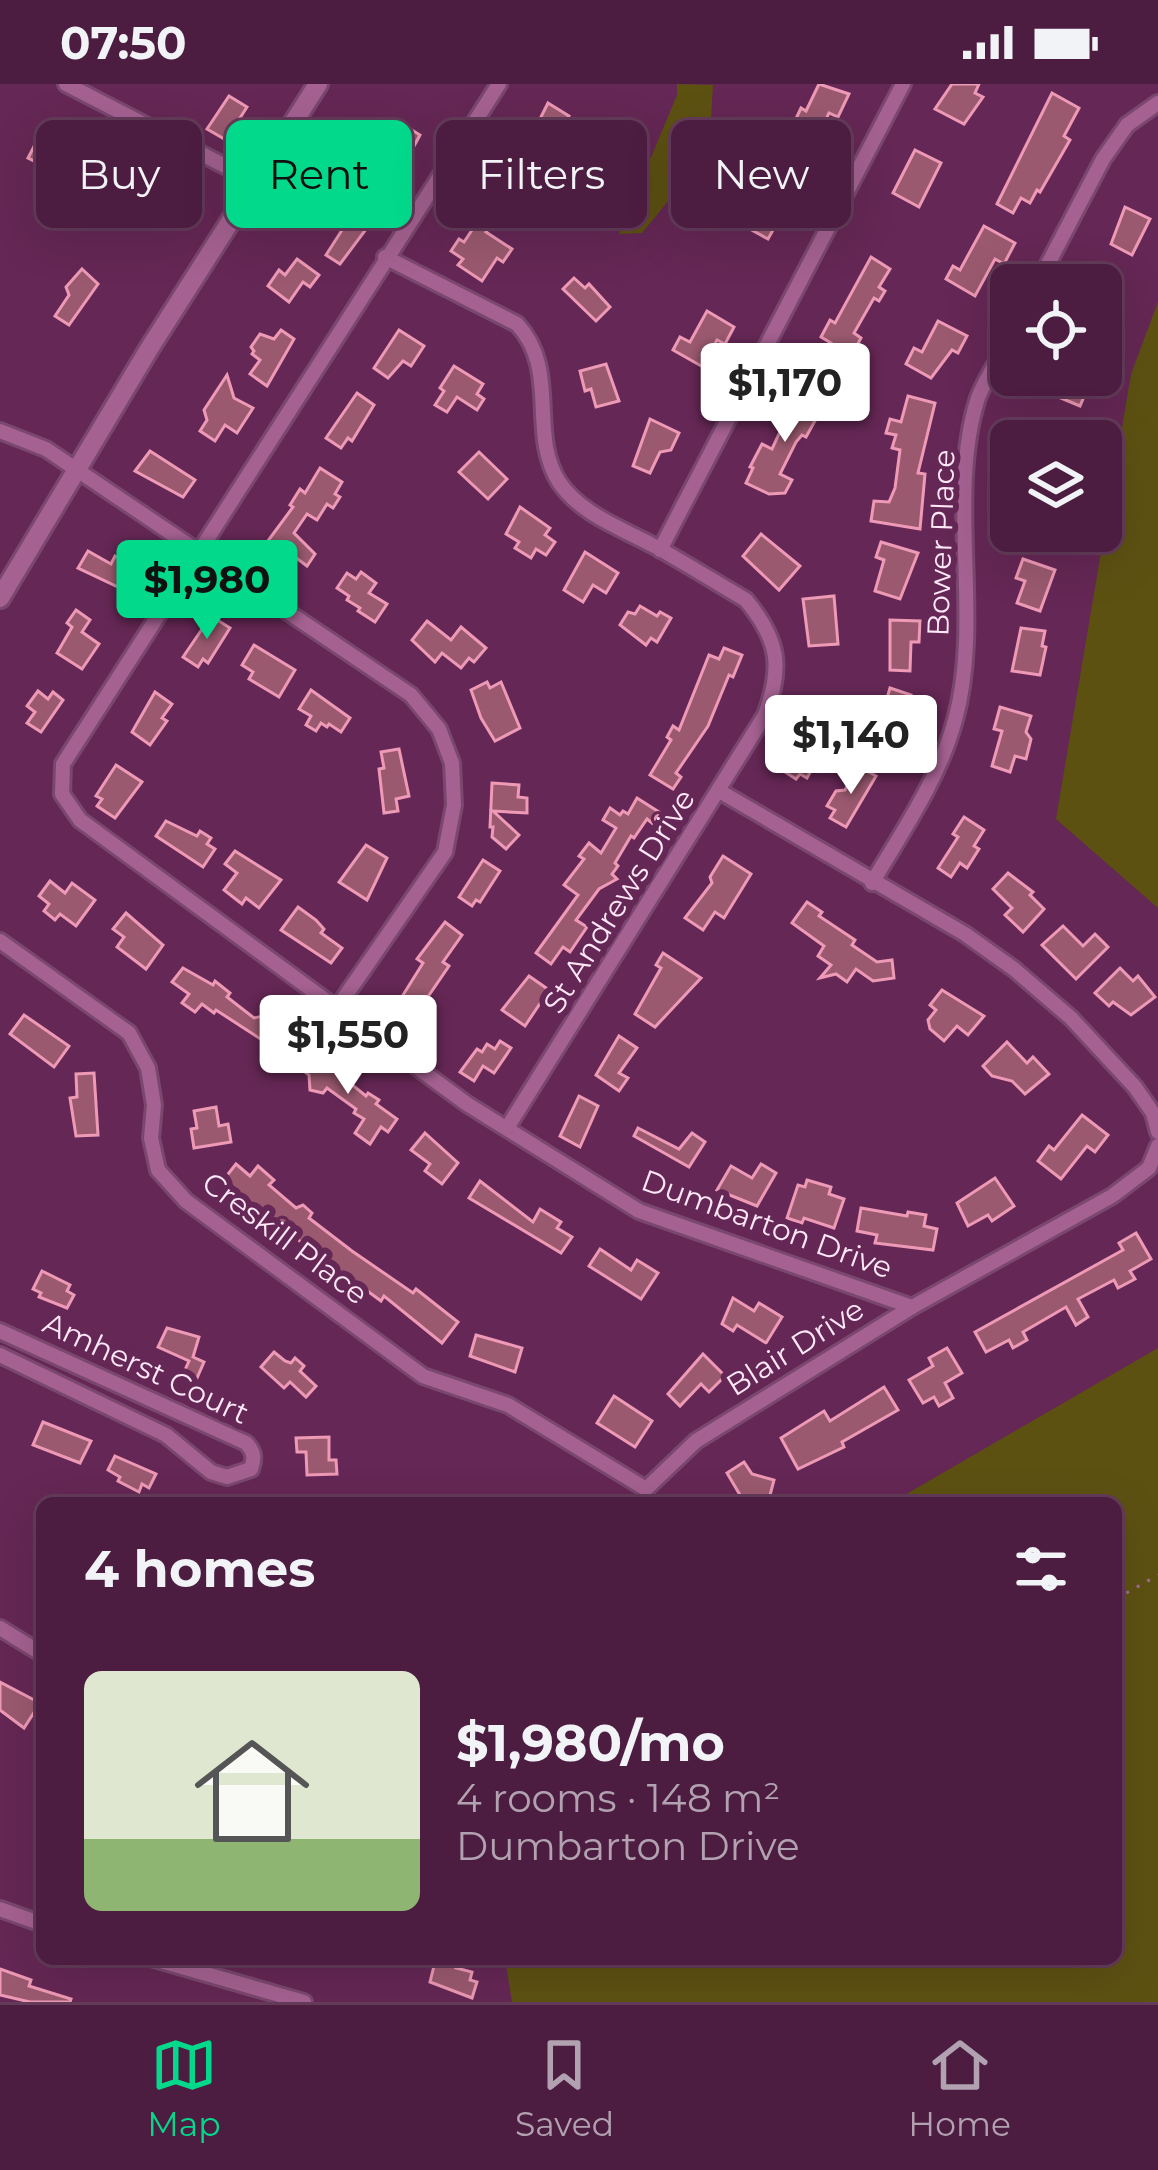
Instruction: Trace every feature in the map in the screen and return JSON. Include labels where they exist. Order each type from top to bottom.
[{"type":"street","points":[[66,84],[226,167]]},
{"type":"street","points":[[295,120],[317,84]]},
{"type":"street","name":"Dumbarton Drive","points":[[499,84],[63,764],[62,794],[80,820],[467,1104],[639,1211],[912,1307]]},
{"type":"street","points":[[660,550],[903,84]]},
{"type":"street","points":[[1048,264],[1103,159],[1127,125],[1158,103]]},
{"type":"street","points":[[0,598],[227,228]]},
{"type":"street","name":"St Andrews Drive","points":[[385,257],[517,325],[534,342],[547,446],[557,479],[579,506],[746,601],[765,624],[776,650],[776,687],[765,715],[507,1128]]},
{"type":"street","name":"Bower Place","points":[[872,883],[922,799],[955,721],[964,652],[969,459],[977,400],[990,376]]},
{"type":"street","points":[[0,430],[46,449],[411,694],[439,729],[452,764],[454,805],[445,852],[338,1008]]},
{"type":"street","points":[[721,792],[965,934],[1014,969],[1071,1018],[1135,1087],[1153,1113],[1158,1132]]},
{"type":"street","name":"Creskill Place","points":[[0,940],[129,1033],[148,1068],[154,1105],[151,1138],[158,1170],[187,1202],[423,1376],[508,1405],[646,1489]]},
{"type":"street","name":"Blair Drive","points":[[646,1489],[696,1441],[912,1307],[1112,1196],[1149,1168],[1158,1146]]},
{"type":"street","name":"Amherst Court","points":[[0,1331],[246,1443],[254,1454],[250,1469],[227,1477],[212,1472],[166,1435],[0,1355]]},
{"type":"street","points":[[0,1628],[36,1650]]},
{"type":"street","points":[[0,1909],[36,1922]]},
{"type":"street","points":[[190,1965],[304,2002]]},
{"type":"path","points":[[1122,1596],[1158,1575]]},
{"type":"shaded area","points":[[677,84],[713,85],[711,120],[671,120],[671,198],[647,227],[647,167],[677,95]]},
{"type":"shaded area","points":[[622,228],[646,228],[642,233],[619,234]]},
{"type":"shaded area","points":[[1158,302],[1158,908],[1056,819],[1101,552],[1122,552],[1122,427],[1131,374]]},
{"type":"shaded area","points":[[1158,1348],[1158,2002],[512,2002],[506,1965],[1122,1965],[1122,1497],[901,1497]]},
{"type":"building","points":[[819,84],[849,94],[838,117],[829,113],[826,120],[795,120],[801,108],[806,111]]},
{"type":"building","points":[[952,84],[979,84],[975,93],[983,97],[964,124],[935,109]]},
{"type":"building","points":[[1052,93],[1079,108],[1064,136],[1070,140],[1040,192],[1030,203],[1021,198],[1013,213],[997,204]]},
{"type":"building","points":[[229,96],[247,107],[239,120],[226,120],[226,140],[207,129]]},
{"type":"building","points":[[548,103],[569,116],[567,120],[540,120]]},
{"type":"building","points":[[915,150],[941,163],[919,207],[893,193]]},
{"type":"building","points":[[1125,207],[1150,219],[1132,255],[1111,244]]},
{"type":"building","points":[[984,226],[1015,243],[1004,264],[995,259],[990,264],[975,296],[946,279],[953,266],[960,270]]},
{"type":"building","points":[[343,228],[367,228],[340,264],[326,255]]},
{"type":"building","points":[[473,228],[489,228],[486,232],[512,249],[503,262],[497,258],[482,281],[458,265],[463,259],[451,251],[459,239],[464,242]]},
{"type":"building","points":[[748,228],[774,228],[768,239]]},
{"type":"building","points":[[871,257],[890,269],[879,287],[885,291],[879,301],[874,298],[854,333],[861,338],[855,349],[861,352],[850,373],[839,367],[837,371],[820,361],[831,343],[821,337],[830,320],[835,323]]},
{"type":"building","points":[[297,259],[319,275],[310,287],[303,282],[289,302],[268,286],[279,270],[285,275]]},
{"type":"building","points":[[82,269],[98,284],[69,325],[55,316],[69,295],[66,287]]},
{"type":"building","points":[[574,278],[585,288],[589,284],[610,307],[596,321],[563,289]]},
{"type":"building","points":[[707,311],[734,327],[725,344],[717,340],[703,367],[673,350],[680,337],[690,342]]},
{"type":"building","points":[[938,321],[967,336],[958,353],[952,350],[931,378],[906,364],[914,348],[922,352]]},
{"type":"building","points":[[281,330],[294,339],[267,386],[250,374],[260,360],[251,347],[260,334],[274,339]]},
{"type":"building","points":[[399,330],[424,346],[411,366],[403,361],[388,378],[374,368]]},
{"type":"building","points":[[606,364],[619,401],[596,407],[580,371]]},
{"type":"building","points":[[454,366],[483,384],[477,394],[484,399],[477,410],[457,397],[447,412],[435,405]]},
{"type":"building","points":[[227,375],[234,398],[253,408],[237,433],[225,425],[215,441],[200,431],[207,420],[204,410]]},
{"type":"building","points":[[801,387],[826,401],[780,474],[792,480],[785,493],[769,494],[746,483],[750,467],[762,444],[772,449]]},
{"type":"building","points":[[357,393],[374,405],[352,441],[348,438],[341,448],[326,438]]},
{"type":"building","points":[[908,396],[935,403],[918,473],[925,474],[920,529],[871,521],[874,501],[889,502],[895,488],[900,450],[892,448],[896,435],[886,433],[890,419],[901,422]]},
{"type":"building","points":[[1056,396],[1084,396],[1080,406]]},
{"type":"building","points":[[650,419],[679,433],[671,450],[660,452],[650,473],[633,466]]},
{"type":"building","points":[[150,451],[195,480],[183,497],[135,471]]},
{"type":"building","points":[[479,452],[507,479],[488,499],[459,472]]},
{"type":"building","points":[[320,468],[342,482],[333,508],[327,504],[317,520],[307,514],[294,533],[315,554],[307,566],[295,557],[288,567],[280,562],[277,566],[259,553],[293,507],[300,489],[305,493]]},
{"type":"building","points":[[520,507],[550,528],[545,535],[555,542],[546,555],[536,549],[531,558],[515,548],[519,542],[506,534]]},
{"type":"building","points":[[761,534],[800,566],[779,590],[743,556]]},
{"type":"building","points":[[881,542],[918,553],[900,599],[875,591],[884,560],[876,557]]},
{"type":"building","points":[[88,551],[111,564],[115,556],[130,565],[118,587],[78,568]]},
{"type":"building","points":[[585,552],[618,573],[606,593],[593,585],[583,602],[564,590]]},
{"type":"building","points":[[1023,559],[1055,570],[1040,611],[1017,603],[1025,581],[1016,578]]},
{"type":"building","points":[[361,572],[376,583],[369,593],[387,604],[375,622],[337,588],[347,573],[356,579]]},
{"type":"building","points":[[834,596],[838,644],[809,646],[803,599]]},
{"type":"building","points":[[640,606],[671,618],[657,642],[651,638],[646,645],[620,625],[628,612],[635,614]]},
{"type":"building","points":[[76,610],[90,620],[82,632],[99,644],[82,669],[57,653]]},
{"type":"building","points":[[211,616],[230,628],[208,663],[203,659],[198,667],[183,657]]},
{"type":"building","points":[[890,620],[920,621],[919,642],[911,642],[910,671],[890,670]]},
{"type":"building","points":[[427,621],[451,640],[461,627],[486,648],[461,668],[442,653],[435,662],[412,640]]},
{"type":"building","points":[[1021,628],[1045,631],[1040,675],[1012,671]]},
{"type":"building","points":[[254,645],[295,670],[279,697],[249,679],[253,672],[242,665]]},
{"type":"building","points":[[724,648],[742,655],[708,726],[676,773],[681,777],[673,789],[650,775],[671,740],[667,737],[673,726],[679,730],[709,655],[719,659]]},
{"type":"building","points":[[487,682],[490,688],[501,682],[520,728],[495,741],[471,690]]},
{"type":"building","points":[[890,688],[911,695],[903,740],[877,732]]},
{"type":"building","points":[[311,690],[350,718],[341,732],[329,724],[321,723],[316,731],[306,725],[311,716],[299,709]]},
{"type":"building","points":[[38,691],[48,699],[53,692],[63,700],[41,732],[27,723],[35,712],[27,706]]},
{"type":"building","points":[[155,692],[172,704],[162,718],[167,721],[150,745],[132,732]]},
{"type":"building","points":[[1000,707],[1031,716],[1026,759],[1015,756],[1010,772],[992,766],[1002,731],[994,729]]},
{"type":"building","points":[[804,736],[824,747],[807,778],[800,774],[796,779],[782,770]]},
{"type":"building","points":[[399,749],[409,796],[396,799],[398,811],[384,813],[381,752]]},
{"type":"building","points":[[116,765],[142,782],[115,818],[97,806],[102,799],[96,796]]},
{"type":"building","points":[[858,766],[876,776],[846,827],[830,818],[835,810],[827,806],[836,791],[845,790]]},
{"type":"building","points":[[492,783],[519,785],[518,797],[527,798],[527,813],[493,811],[519,835],[506,849],[492,837]]},
{"type":"building","points":[[637,798],[659,812],[652,823],[647,819],[631,836],[615,863],[618,866],[612,874],[617,879],[599,889],[576,920],[587,927],[570,952],[563,947],[551,964],[536,953],[578,895],[564,885],[584,859],[579,856],[589,843],[601,853],[616,828],[603,820],[610,808],[628,814]]},
{"type":"building","points":[[964,817],[984,830],[967,868],[960,863],[951,877],[938,868],[958,837],[953,834]]},
{"type":"building","points":[[166,821],[211,838],[207,844],[215,849],[203,867],[156,836]]},
{"type":"building","points":[[366,845],[387,858],[367,900],[339,882]]},
{"type":"building","points":[[235,851],[281,880],[259,908],[246,898],[242,904],[224,890],[237,873],[225,864]]},
{"type":"building","points":[[723,856],[751,874],[724,918],[715,912],[703,930],[685,918],[712,883],[710,877]]},
{"type":"building","points":[[483,860],[500,871],[480,902],[472,906],[459,897]]},
{"type":"building","points":[[1008,873],[1033,892],[1030,895],[1044,909],[1023,932],[1005,915],[1012,908],[993,889]]},
{"type":"building","points":[[50,881],[65,893],[72,883],[95,900],[76,926],[60,914],[55,920],[44,911],[49,904],[39,896]]},
{"type":"building","points":[[807,902],[855,940],[852,945],[877,962],[892,960],[894,978],[873,981],[856,969],[847,982],[836,974],[820,978],[831,965],[818,956],[824,946],[792,923]]},
{"type":"building","points":[[298,907],[342,948],[331,963],[281,930]]},
{"type":"building","points":[[126,913],[163,945],[146,969],[117,947],[124,937],[113,929]]},
{"type":"building","points":[[445,922],[462,935],[443,962],[449,966],[410,1023],[393,1011],[423,963],[417,959]]},
{"type":"building","points":[[1063,926],[1083,946],[1095,934],[1108,947],[1076,979],[1042,945]]},
{"type":"building","points":[[663,953],[701,978],[655,1027],[635,1014],[661,968],[656,965]]},
{"type":"building","points":[[183,968],[213,985],[215,981],[254,1018],[263,1016],[284,1032],[273,1047],[216,1010],[202,1004],[195,1012],[182,1003],[189,994],[172,982]]},
{"type":"building","points":[[1120,968],[1133,981],[1138,976],[1155,997],[1131,1015],[1113,1002],[1109,1006],[1095,993]]},
{"type":"building","points":[[529,976],[549,990],[525,1026],[502,1010]]},
{"type":"building","points":[[942,990],[984,1016],[968,1035],[957,1026],[944,1041],[930,1029],[928,1020],[936,1010],[930,1005]]},
{"type":"building","points":[[24,1015],[69,1046],[54,1067],[10,1034]]},
{"type":"building","points":[[619,1036],[637,1048],[619,1073],[628,1078],[619,1091],[596,1075]]},
{"type":"building","points":[[500,1041],[511,1048],[494,1073],[483,1066],[474,1081],[460,1072],[477,1049],[482,1052],[487,1044],[495,1049]]},
{"type":"building","points":[[1007,1042],[1027,1063],[1033,1057],[1049,1074],[1025,1094],[1012,1081],[992,1076],[983,1066]]},
{"type":"building","points":[[310,1051],[366,1096],[379,1100],[376,1104],[397,1119],[388,1132],[381,1127],[370,1144],[355,1133],[364,1119],[354,1113],[356,1109],[327,1088],[323,1093],[310,1090],[309,1075],[298,1067]]},
{"type":"building","points":[[94,1073],[98,1135],[76,1136],[70,1098],[77,1097],[76,1074]]},
{"type":"building","points":[[579,1096],[598,1106],[580,1147],[560,1136]]},
{"type":"building","points":[[216,1107],[219,1126],[228,1124],[231,1142],[194,1148],[194,1111]]},
{"type":"building","points":[[1082,1115],[1108,1135],[1095,1152],[1087,1146],[1061,1179],[1038,1161],[1049,1146],[1054,1150]]},
{"type":"building","points":[[638,1128],[679,1149],[692,1133],[705,1142],[689,1167],[634,1136]]},
{"type":"building","points":[[425,1133],[458,1163],[442,1184],[425,1171],[430,1164],[411,1150]]},
{"type":"building","points":[[236,1164],[250,1176],[258,1166],[274,1180],[269,1185],[296,1208],[303,1205],[312,1213],[309,1218],[352,1251],[413,1293],[416,1289],[458,1322],[442,1343],[384,1296],[381,1301],[221,1183]]},
{"type":"building","points":[[761,1164],[776,1173],[757,1206],[717,1190],[731,1166],[752,1178]]},
{"type":"building","points":[[995,1178],[1014,1206],[992,1221],[988,1215],[968,1226],[957,1203]]},
{"type":"building","points":[[807,1180],[831,1187],[829,1194],[844,1199],[834,1228],[787,1218],[798,1185],[805,1187]]},
{"type":"building","points":[[480,1181],[533,1222],[540,1209],[561,1222],[557,1228],[572,1237],[561,1253],[469,1198]]},
{"type":"building","points":[[861,1208],[926,1215],[924,1226],[937,1229],[933,1250],[875,1243],[877,1235],[857,1231]]},
{"type":"building","points":[[1136,1233],[1151,1259],[1130,1271],[1135,1279],[1118,1288],[1114,1280],[1078,1299],[1088,1317],[1076,1325],[1066,1307],[1023,1332],[1027,1340],[1013,1348],[1009,1340],[986,1352],[975,1332],[1123,1250],[1119,1243]]},
{"type":"building","points":[[600,1249],[631,1270],[637,1260],[658,1273],[641,1299],[589,1266]]},
{"type":"building","points":[[42,1271],[70,1285],[67,1291],[74,1295],[67,1308],[39,1297],[41,1293],[33,1289]]},
{"type":"building","points":[[733,1298],[754,1311],[759,1303],[782,1317],[766,1343],[737,1325],[733,1331],[722,1324]]},
{"type":"building","points":[[167,1328],[199,1337],[193,1357],[204,1362],[197,1378],[184,1372],[189,1361],[158,1347]]},
{"type":"building","points":[[476,1335],[522,1348],[515,1372],[470,1356]]},
{"type":"building","points":[[947,1348],[962,1373],[945,1383],[953,1398],[939,1406],[934,1397],[923,1403],[909,1380],[933,1366],[929,1358]]},
{"type":"building","points":[[274,1352],[304,1366],[300,1371],[316,1386],[306,1397],[290,1382],[284,1388],[261,1367]]},
{"type":"building","points":[[703,1354],[725,1376],[709,1392],[701,1384],[680,1406],[668,1394]]},
{"type":"building","points":[[884,1387],[898,1410],[842,1442],[844,1447],[798,1469],[781,1438],[824,1411],[830,1421]]},
{"type":"building","points":[[614,1396],[652,1421],[635,1447],[597,1423]]},
{"type":"building","points":[[43,1422],[91,1441],[80,1463],[33,1445]]},
{"type":"building","points":[[329,1437],[329,1460],[336,1460],[337,1474],[307,1475],[306,1452],[297,1452],[296,1438]]},
{"type":"building","points":[[115,1456],[156,1474],[149,1488],[142,1484],[139,1492],[118,1481],[120,1477],[108,1470]]},
{"type":"building","points":[[744,1462],[752,1474],[774,1480],[770,1497],[739,1497],[727,1473]]},
{"type":"building","points":[[0,1682],[36,1701],[24,1728],[0,1710]]},
{"type":"building","points":[[434,1965],[457,1965],[472,1972],[470,1980],[477,1982],[472,1998],[430,1982]]},
{"type":"building","points":[[0,1969],[70,2002],[30,2002],[0,1995]]}]
